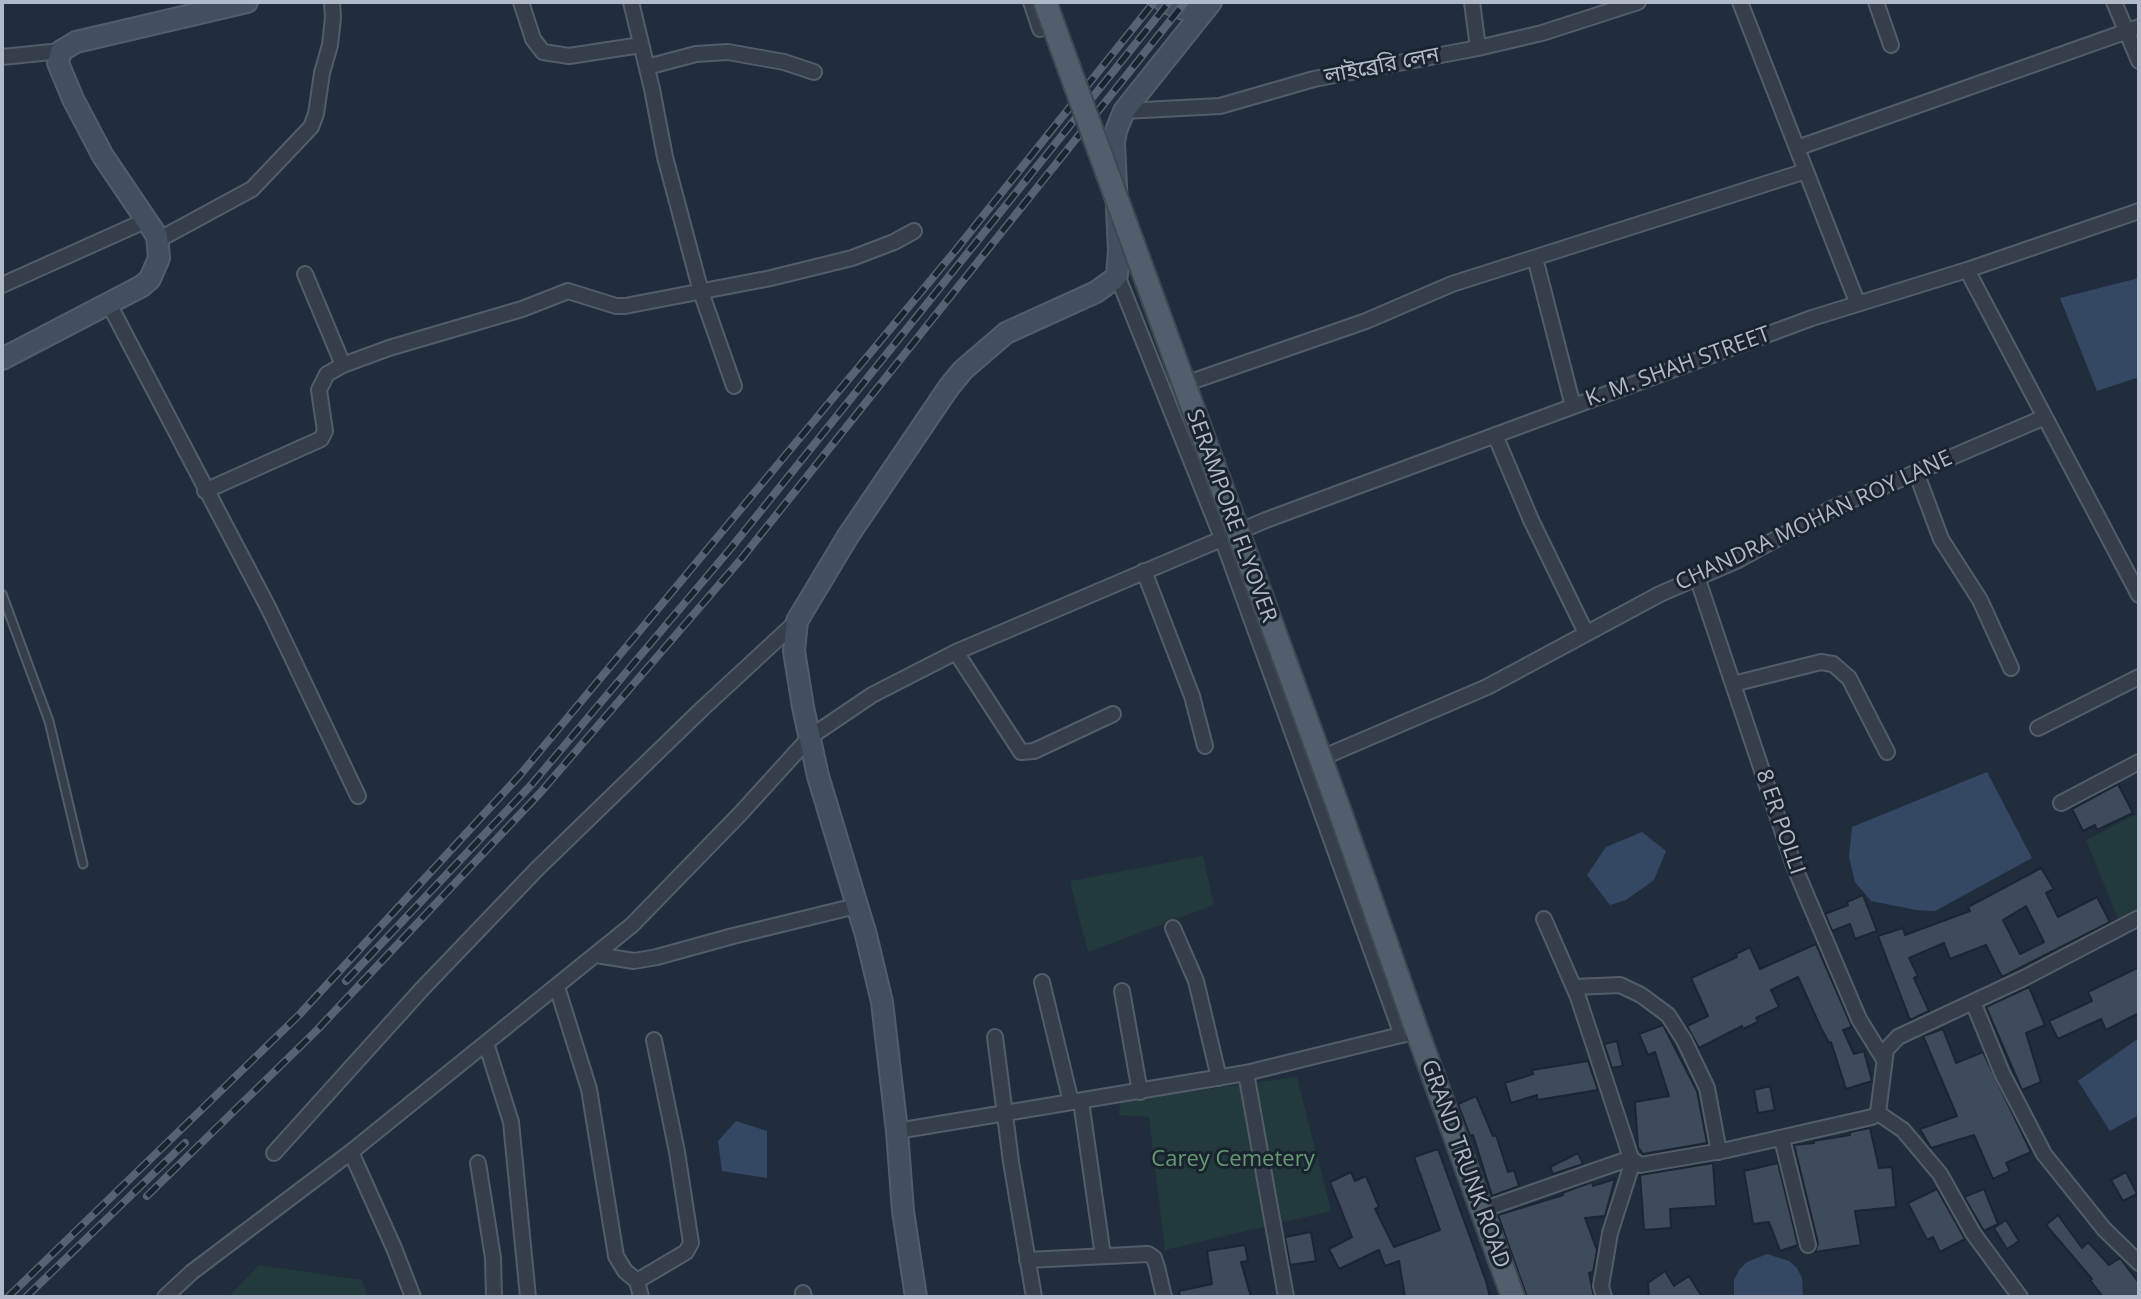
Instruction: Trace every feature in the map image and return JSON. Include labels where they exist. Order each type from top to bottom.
[{"type":"main road","name":"SERAMPORE FLYOVER","points":[[1045,2],[1344,823],[1410,1033]]},
{"type":"main road","name":"GRAND TRUNK ROAD","points":[[1410,1033],[1482,1210],[1513,1297]]},
{"type":"street","points":[[2,57],[61,51],[76,42],[247,2]]},
{"type":"street","points":[[158,240],[252,189],[311,127],[330,45],[332,2]]},
{"type":"street","points":[[521,2],[533,39],[543,52],[569,56],[641,45]]},
{"type":"street","points":[[631,2],[665,157],[701,292],[734,386]]},
{"type":"street","points":[[1031,2],[1040,29]]},
{"type":"street","points":[[897,1131],[1246,1073],[1410,1033],[1305,765],[1222,538],[1117,275],[1119,251],[1114,143],[1124,111],[1206,9],[1165,2]]},
{"type":"street","points":[[1472,2],[1478,48]]},
{"type":"street","name":"লাইব্রেরি লেন","points":[[1124,111],[1203,109],[1314,79],[1542,33],[1638,2]]},
{"type":"street","points":[[1740,2],[1857,302]]},
{"type":"street","points":[[1876,2],[1891,45]]},
{"type":"street","points":[[2114,2],[2133,29],[2139,61]]},
{"type":"street","points":[[1797,148],[2133,29]]},
{"type":"street","points":[[2,359],[109,304],[150,279],[159,258],[158,240],[103,156],[73,99],[58,63],[61,51]]},
{"type":"street","points":[[647,67],[696,54],[728,52],[784,62],[814,72]]},
{"type":"street","points":[[1163,391],[1366,321],[1452,284],[1806,171]]},
{"type":"street","name":"K. M. SHAH STREET","points":[[165,1297],[192,1272],[351,1152],[596,955],[647,910],[810,737],[864,700],[956,652],[1222,538],[1857,302],[1967,270],[2139,211]]},
{"type":"street","points":[[2,285],[147,220]]},
{"type":"street","points":[[205,491],[321,439],[325,431],[320,386],[327,374],[389,348],[572,291],[616,306],[701,292],[852,258],[914,231]]},
{"type":"street","points":[[1535,258],[1573,406]]},
{"type":"street","points":[[1967,270],[2139,595]]},
{"type":"street","points":[[305,274],[343,365]]},
{"type":"street","points":[[274,1153],[422,989],[537,869],[797,621],[848,536],[963,370],[1006,333],[1096,292],[1117,275]]},
{"type":"street","points":[[109,304],[269,609],[358,796]]},
{"type":"street","name":"CHANDRA MOHAN ROY LANE","points":[[1305,765],[1487,687],[1660,594],[1736,561],[1833,508],[2045,417]]},
{"type":"street","points":[[1495,435],[1531,520],[1586,633]]},
{"type":"street","points":[[1916,472],[1941,539],[1980,600],[2011,668]]},
{"type":"street","points":[[1144,571],[1192,696],[1205,746]]},
{"type":"street","name":"8 ER POLLI","points":[[1697,577],[1794,866],[1859,1019],[1883,1058]]},
{"type":"street","points":[[797,621],[794,651],[810,737],[882,1002],[903,1211],[916,1297]]},
{"type":"street","points":[[956,652],[1021,752],[1034,751],[1113,714]]},
{"type":"street","points":[[1733,684],[1821,662],[1833,664],[1849,678],[1887,752]]},
{"type":"street","points":[[2038,728],[2139,677]]},
{"type":"street","points":[[2061,803],[2139,762]]},
{"type":"street","points":[[596,955],[634,961],[657,957],[856,906]]},
{"type":"street","points":[[1878,1113],[1883,1058],[1898,1037],[2139,918]]},
{"type":"street","points":[[1544,919],[1574,987],[1632,1160],[1610,1233],[1601,1286],[1604,1297]]},
{"type":"street","points":[[1173,928],[1196,981],[1219,1078]]},
{"type":"street","points":[[1042,982],[1076,1101],[1103,1256]]},
{"type":"street","points":[[1574,987],[1620,985],[1641,995],[1668,1015],[1707,1088],[1719,1152]]},
{"type":"street","points":[[557,987],[589,1089],[616,1256],[625,1271],[637,1281],[641,1297]]},
{"type":"street","points":[[1122,991],[1140,1092]]},
{"type":"street","points":[[1973,1002],[2002,1073],[2044,1154],[2104,1229],[2139,1263]]},
{"type":"street","points":[[995,1037],[1034,1297]]},
{"type":"street","points":[[637,1281],[686,1252],[691,1243],[677,1152],[654,1040]]},
{"type":"street","points":[[486,1043],[511,1122],[528,1297]]},
{"type":"street","points":[[1246,1073],[1286,1297]]},
{"type":"street","points":[[1632,1160],[1640,1165],[1719,1152],[1868,1119],[1878,1113]]},
{"type":"street","points":[[1878,1113],[1897,1124],[1935,1167],[1973,1233],[2020,1297]]},
{"type":"street","points":[[1782,1139],[1808,1245]]},
{"type":"street","points":[[351,1152],[413,1297]]},
{"type":"street","points":[[1482,1210],[1632,1160]]},
{"type":"street","points":[[478,1163],[493,1258],[494,1297]]},
{"type":"street","points":[[1027,1260],[1151,1256],[1164,1297]]},
{"type":"lane","points":[[2,594],[49,721],[83,864]]},
{"type":"green space","points":[[2139,813],[2139,910],[2119,921],[2086,840]]},
{"type":"green space","points":[[1203,856],[1214,905],[1088,952],[1070,881]]},
{"type":"green space","name":"Carey Cemetery","points":[[1297,1077],[1331,1211],[1165,1250],[1149,1117],[1119,1115],[1120,1101]]},
{"type":"green space","points":[[259,1265],[362,1280],[367,1297],[228,1297]]},
{"type":"water","points":[[2139,278],[2139,377],[2097,391],[2060,298]]},
{"type":"water","points":[[1987,772],[2032,858],[1935,911],[1871,901],[1855,882],[1849,857],[1852,827]]},
{"type":"water","points":[[1642,832],[1666,851],[1654,880],[1626,900],[1610,905],[1587,875],[1606,847]]},
{"type":"water","points":[[2139,1038],[2139,1115],[2110,1131],[2078,1081]]},
{"type":"water","points":[[736,1121],[767,1131],[767,1178],[722,1171],[718,1141]]},
{"type":"water","points":[[1767,1254],[1789,1261],[1797,1268],[1802,1278],[1803,1297],[1734,1297],[1734,1280],[1739,1270],[1747,1262]]},
{"type":"building","points":[[2118,784],[2133,813],[2097,830],[2095,825],[2083,831],[2072,809]]},
{"type":"building","points":[[2041,868],[2054,889],[2046,893],[2058,917],[2097,897],[2110,922],[2002,977],[1986,945],[1950,959],[1944,943],[1909,958],[1929,1011],[1910,1020],[1878,936],[1903,928],[1905,935],[1970,911],[1968,907]],"holes":[[[2026,906],[2044,942],[2020,954],[2003,920]]]},
{"type":"building","points":[[1863,895],[1877,931],[1855,939],[1850,924],[1832,931],[1825,914]]},
{"type":"building","points":[[1816,944],[1852,1027],[1843,1030],[1854,1054],[1864,1051],[1872,1081],[1846,1089],[1831,1042],[1821,1028],[1798,977],[1771,990],[1779,1007],[1756,1018],[1758,1022],[1743,1029],[1742,1026],[1699,1048],[1687,1026],[1708,1016],[1691,978],[1737,957],[1736,954],[1750,947],[1760,969]]},
{"type":"building","points":[[2139,967],[2139,1013],[2106,1030],[2101,1019],[2058,1039],[2049,1021],[2092,1001],[2088,992]]},
{"type":"building","points":[[2029,987],[2045,1025],[2026,1033],[2041,1082],[2022,1090],[1986,1007]]},
{"type":"building","points":[[1663,1025],[1697,1091],[1707,1143],[1643,1154],[1638,1147],[1635,1102],[1669,1096],[1655,1052],[1648,1055],[1639,1034]]},
{"type":"building","points":[[1943,1029],[1956,1063],[1983,1052],[2031,1152],[2006,1163],[2010,1171],[1993,1179],[1974,1135],[1931,1148],[1920,1129],[1957,1116],[1923,1036]]},
{"type":"building","points":[[1617,1041],[1623,1066],[1612,1068],[1604,1044]]},
{"type":"building","points":[[1588,1061],[1598,1090],[1537,1100],[1537,1095],[1511,1103],[1505,1083],[1533,1074],[1532,1070]]},
{"type":"building","points":[[1770,1086],[1775,1110],[1758,1113],[1754,1090]]},
{"type":"building","points":[[1476,1096],[1493,1136],[1496,1135],[1508,1172],[1514,1170],[1519,1186],[1492,1196],[1473,1135],[1470,1136],[1458,1104]]},
{"type":"building","points":[[1870,1128],[1879,1168],[1892,1167],[1896,1207],[1855,1211],[1861,1245],[1815,1252],[1818,1243],[1794,1145],[1850,1135],[1850,1132]]},
{"type":"building","points":[[1438,1149],[1490,1297],[1405,1297],[1399,1261],[1385,1266],[1379,1250],[1339,1269],[1329,1249],[1352,1237],[1330,1182],[1351,1172],[1355,1181],[1366,1176],[1379,1207],[1375,1209],[1394,1247],[1440,1230],[1414,1157]]},
{"type":"building","points":[[1578,1153],[1583,1164],[1553,1174],[1550,1167]]},
{"type":"building","points":[[1713,1163],[1716,1206],[1670,1209],[1671,1228],[1644,1230],[1640,1175]]},
{"type":"building","points":[[1778,1163],[1798,1245],[1780,1251],[1769,1222],[1753,1224],[1744,1171]]},
{"type":"building","points":[[2126,1172],[2137,1194],[2123,1201],[2111,1180]]},
{"type":"building","points":[[1615,1179],[1605,1216],[1585,1218],[1597,1250],[1593,1272],[1589,1273],[1594,1297],[1527,1297],[1498,1215],[1563,1195],[1592,1182],[1593,1186]]},
{"type":"building","points":[[1937,1189],[1965,1239],[1940,1252],[1933,1237],[1927,1240],[1908,1203]]},
{"type":"building","points":[[1984,1189],[1998,1224],[1984,1231],[1964,1197]]},
{"type":"building","points":[[2058,1215],[2082,1248],[2088,1242],[2109,1265],[2120,1258],[2139,1283],[2139,1297],[2103,1297],[2092,1279],[2046,1225]]},
{"type":"building","points":[[2006,1220],[2019,1241],[2007,1249],[1994,1228]]},
{"type":"building","points":[[1311,1232],[1316,1261],[1290,1265],[1285,1237]]},
{"type":"building","points":[[1245,1245],[1248,1261],[1241,1262],[1251,1297],[1180,1297],[1179,1291],[1212,1284],[1207,1251]]},
{"type":"building","points":[[1665,1271],[1674,1286],[1689,1276],[1702,1297],[1649,1297],[1648,1283]]},
{"type":"railway","points":[[8,1297],[299,1015],[520,775],[955,251],[1154,2]]},
{"type":"railway","points":[[346,981],[532,784],[731,548],[1169,2]]},
{"type":"railway","points":[[147,1196],[317,1030],[540,793],[742,558],[1185,2]]},
{"type":"railway","points":[[26,1297],[185,1143]]}]
